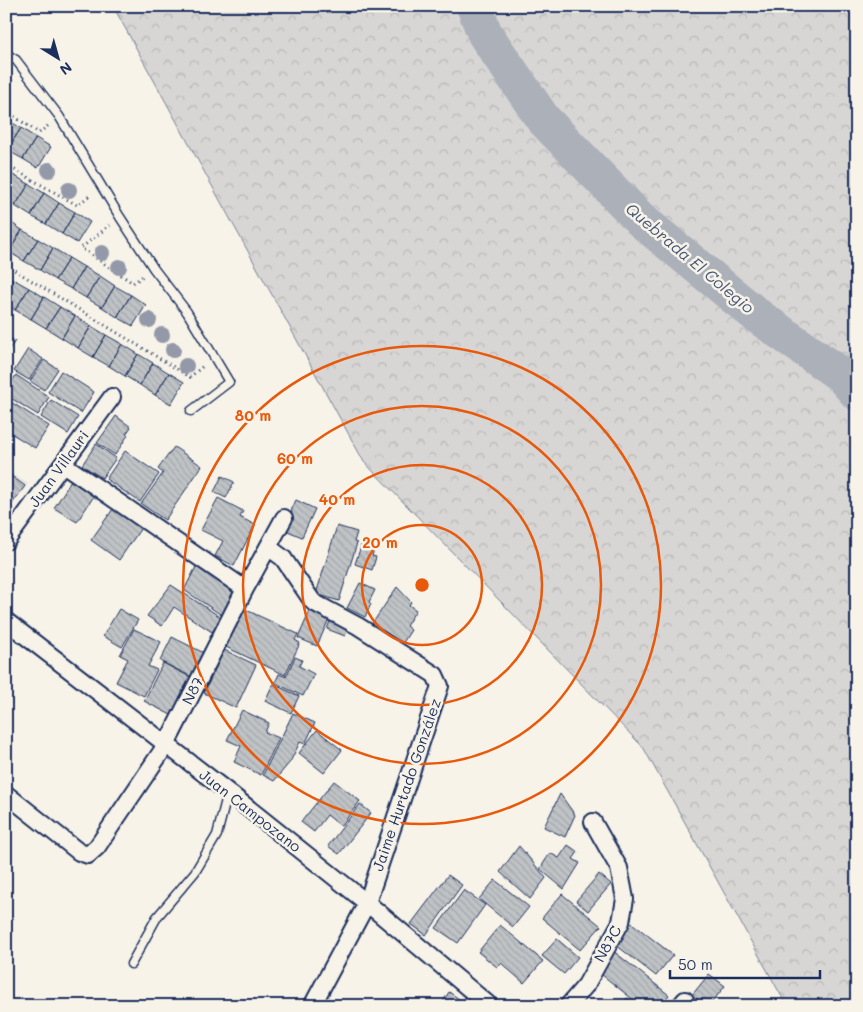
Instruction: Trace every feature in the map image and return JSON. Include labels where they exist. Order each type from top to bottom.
[{"type":"street","name":"Juan Villauri","points":[[6,541],[112,397]]},
{"type":"street","points":[[62,464],[245,589]]},
{"type":"street","name":"N87","points":[[6,794],[79,852],[88,855],[96,847],[166,745],[245,589],[284,518]]},
{"type":"street","name":"Jaime Hurtado González","points":[[268,547],[283,558],[313,602],[358,626],[435,675],[440,686],[367,903],[312,1006]]},
{"type":"street","name":"Juan Campozano","points":[[6,621],[228,792],[367,903],[490,1006]]},
{"type":"street","name":"N87C","points":[[568,1006],[586,985],[621,922],[625,898],[620,868],[593,822]]},
{"type":"lane","points":[[6,54],[16,60],[60,116],[120,217],[154,269],[187,312],[229,382],[191,410]]},
{"type":"lane","points":[[131,964],[157,918],[195,872],[217,835],[228,792]]},
{"type":"path","points":[[6,111],[39,133],[60,116]]},
{"type":"path","points":[[6,165],[77,205],[102,187]]},
{"type":"path","points":[[120,217],[81,248],[133,283],[154,269]]},
{"type":"path","points":[[6,265],[190,376],[214,358]]},
{"type":"shaded area","points":[[6,470],[28,484],[6,514]]},
{"type":"green space","points":[[113,6],[857,6],[857,1006],[787,1006],[643,747],[364,462]]},
{"type":"building","points":[[6,119],[21,128],[7,150],[6,149]]},
{"type":"building","points":[[21,128],[36,138],[23,159],[7,150]]},
{"type":"building","points":[[36,138],[51,147],[38,168],[23,159]]},
{"type":"building","points":[[6,171],[13,175],[6,186]]},
{"type":"building","points":[[13,175],[29,184],[15,206],[6,201],[6,186]]},
{"type":"building","points":[[29,184],[44,193],[31,216],[15,206]]},
{"type":"building","points":[[44,193],[59,203],[46,224],[31,216]]},
{"type":"building","points":[[59,203],[75,212],[62,234],[46,224]]},
{"type":"building","points":[[75,212],[90,222],[77,243],[62,234]]},
{"type":"building","points":[[7,220],[22,230],[9,252],[6,250]]},
{"type":"building","points":[[22,230],[38,239],[24,261],[9,252]]},
{"type":"building","points":[[38,239],[53,248],[40,270],[24,261]]},
{"type":"building","points":[[53,248],[69,258],[55,280],[40,270]]},
{"type":"building","points":[[69,258],[84,267],[71,289],[55,280]]},
{"type":"building","points":[[84,267],[100,276],[86,298],[71,289]]},
{"type":"building","points":[[6,275],[13,279],[6,290]]},
{"type":"building","points":[[100,276],[115,286],[102,307],[86,298]]},
{"type":"building","points":[[13,279],[29,288],[15,310],[6,304],[6,290]]},
{"type":"building","points":[[115,286],[131,295],[117,317],[102,307]]},
{"type":"building","points":[[29,288],[44,297],[31,319],[15,310]]},
{"type":"building","points":[[131,295],[146,305],[133,326],[117,317]]},
{"type":"building","points":[[44,297],[60,307],[46,328],[31,319]]},
{"type":"building","points":[[60,307],[75,316],[62,338],[46,328]]},
{"type":"building","points":[[75,316],[91,326],[78,348],[62,338]]},
{"type":"building","points":[[91,326],[106,335],[93,357],[78,348]]},
{"type":"building","points":[[106,335],[122,344],[109,366],[93,357]]},
{"type":"building","points":[[6,336],[15,341],[6,354]]},
{"type":"building","points":[[122,344],[138,354],[125,376],[109,366]]},
{"type":"building","points":[[28,349],[43,359],[29,380],[14,371]]},
{"type":"building","points":[[138,354],[153,363],[140,385],[125,376]]},
{"type":"building","points":[[44,360],[58,369],[44,390],[30,381]]},
{"type":"building","points":[[153,363],[169,373],[155,395],[140,385]]},
{"type":"building","points":[[61,371],[94,392],[81,413],[48,392]]},
{"type":"building","points":[[169,373],[184,382],[171,404],[155,395]]},
{"type":"building","points":[[16,375],[49,397],[38,415],[6,395],[6,391]]},
{"type":"building","points":[[6,399],[49,426],[35,448],[6,430]]},
{"type":"building","points":[[51,400],[78,417],[68,434],[41,417]]},
{"type":"building","points":[[116,416],[131,427],[115,455],[97,443]]},
{"type":"building","points":[[96,444],[116,458],[102,478],[82,465]]},
{"type":"building","points":[[174,447],[202,466],[165,520],[141,504],[163,473],[158,469]]},
{"type":"building","points":[[125,451],[159,474],[140,502],[106,479]]},
{"type":"building","points":[[6,472],[25,486],[6,512]]},
{"type":"building","points":[[222,476],[234,482],[226,498],[214,492]]},
{"type":"building","points":[[71,481],[94,496],[77,522],[54,508]]},
{"type":"building","points":[[218,498],[243,511],[240,517],[255,525],[234,566],[215,556],[223,541],[201,530]]},
{"type":"building","points":[[296,500],[315,509],[302,537],[283,529]]},
{"type":"building","points":[[113,509],[141,528],[119,560],[91,540]]},
{"type":"building","points":[[337,526],[357,532],[354,542],[357,543],[339,601],[316,594]]},
{"type":"building","points":[[362,543],[375,547],[372,556],[376,557],[372,570],[355,564]]},
{"type":"building","points":[[198,563],[238,588],[223,616],[184,590]]},
{"type":"building","points":[[360,583],[375,590],[365,617],[347,608]]},
{"type":"building","points":[[171,585],[222,618],[212,632],[174,607],[162,626],[147,616]]},
{"type":"building","points":[[397,587],[411,602],[409,605],[416,610],[406,626],[411,630],[402,644],[372,624]]},
{"type":"building","points":[[313,604],[332,612],[317,646],[298,638]]},
{"type":"building","points":[[119,609],[138,620],[122,647],[103,636]]},
{"type":"building","points":[[244,609],[298,634],[295,640],[300,643],[285,675],[226,647]]},
{"type":"building","points":[[332,616],[350,624],[345,636],[327,629]]},
{"type":"building","points":[[134,629],[161,642],[148,666],[157,670],[144,696],[116,682],[128,659],[120,655]]},
{"type":"building","points":[[172,637],[204,653],[192,677],[160,661]]},
{"type":"building","points":[[224,650],[256,665],[236,708],[204,693]]},
{"type":"building","points":[[295,657],[302,660],[299,666],[314,674],[303,696],[275,683],[279,674],[286,677]]},
{"type":"building","points":[[163,663],[192,678],[173,716],[144,701]]},
{"type":"building","points":[[273,684],[299,696],[291,713],[265,701]]},
{"type":"building","points":[[242,710],[269,723],[265,732],[279,738],[261,775],[234,762],[241,746],[227,740]]},
{"type":"building","points":[[293,713],[315,723],[305,744],[300,742],[290,762],[274,781],[263,775]]},
{"type":"building","points":[[317,730],[342,750],[324,773],[299,753]]},
{"type":"building","points":[[334,781],[360,801],[341,826],[327,815],[314,832],[301,822]]},
{"type":"building","points":[[560,794],[575,815],[565,837],[544,827]]},
{"type":"building","points":[[360,804],[371,813],[339,854],[328,846]]},
{"type":"building","points":[[568,845],[578,852],[573,859],[580,863],[564,889],[540,869],[550,853],[559,858]]},
{"type":"building","points":[[519,846],[546,878],[530,899],[500,872]]},
{"type":"building","points":[[599,874],[611,884],[588,911],[576,901]]},
{"type":"building","points":[[448,875],[462,885],[426,935],[411,924]]},
{"type":"building","points":[[495,880],[529,907],[513,927],[479,899]]},
{"type":"building","points":[[464,890],[485,905],[458,943],[436,928]]},
{"type":"building","points":[[562,894],[601,926],[580,950],[542,918]]},
{"type":"building","points":[[628,920],[673,955],[656,976],[616,945]]},
{"type":"building","points":[[500,925],[543,961],[524,983],[501,963],[497,967],[478,952]]},
{"type":"building","points":[[557,939],[578,957],[564,974],[542,956]]},
{"type":"building","points":[[612,950],[669,995],[660,1006],[641,1006],[596,970]]},
{"type":"building","points":[[709,974],[725,986],[709,1006],[705,1006],[692,995]]},
{"type":"building","points":[[449,992],[469,1006],[440,1006]]},
{"type":"building","points":[[627,998],[637,1006],[621,1006]]},
{"type":"waterway","name":"Quebrada El Colegio","points":[[474,6],[485,34],[543,119],[642,221],[759,317],[841,375],[857,393]]}]
